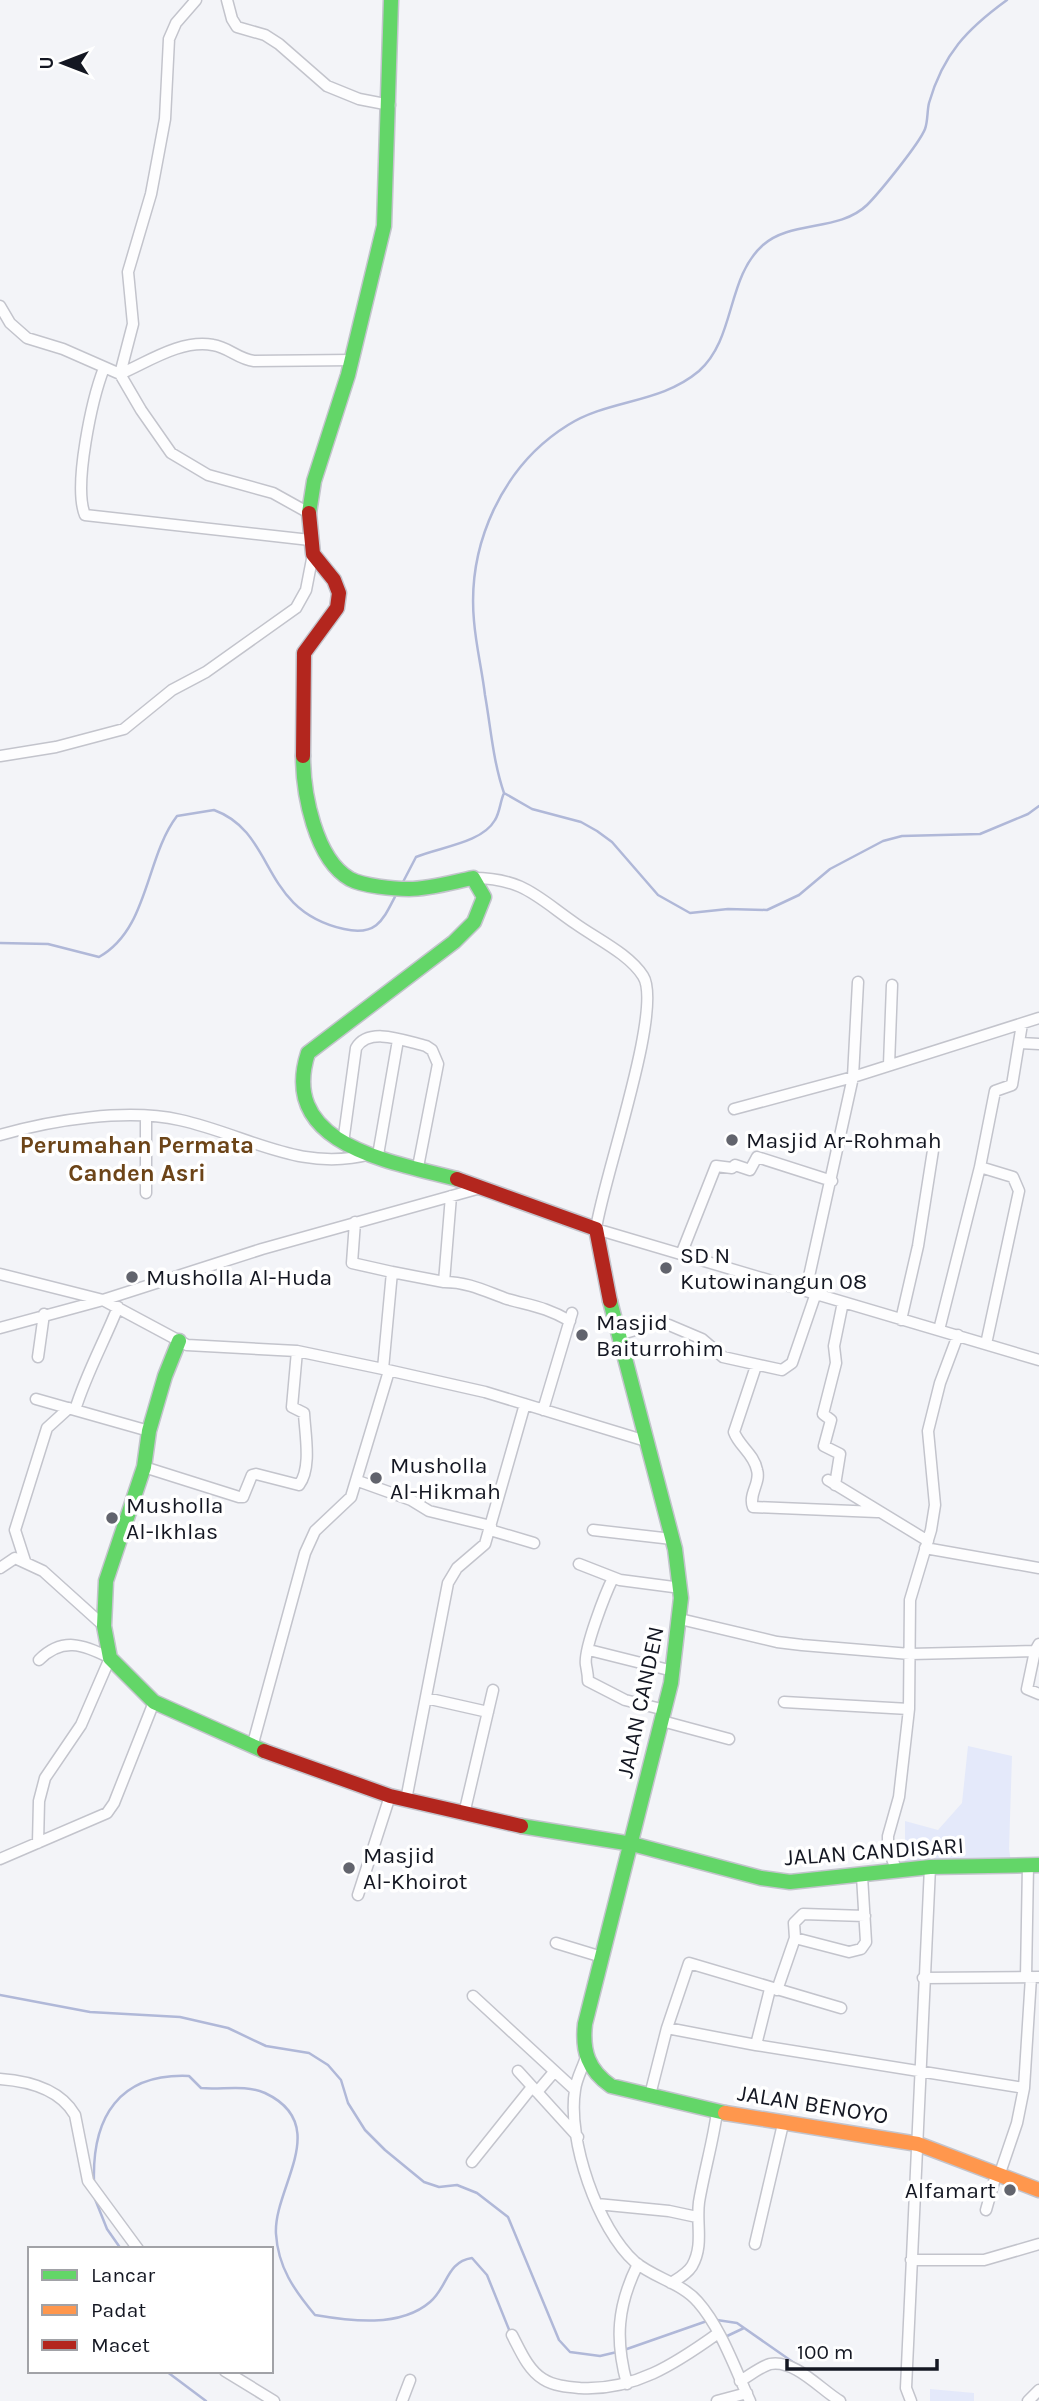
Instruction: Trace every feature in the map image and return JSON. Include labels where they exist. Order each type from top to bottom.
[{"type":"street","points":[[120,374],[133,324],[128,272],[151,194],[165,119],[169,38],[176,23],[196,0]]},
{"type":"street","points":[[227,0],[237,27],[265,35],[279,44],[327,86],[359,99],[390,105]]},
{"type":"street","points":[[0,756],[56,747],[124,729],[172,690],[206,673],[296,608],[306,590],[311,547],[309,513],[314,481],[352,360],[384,226],[390,105],[391,0]]},
{"type":"street","points":[[0,306],[10,323],[27,338],[63,349],[120,374],[141,410],[172,453],[208,475],[272,493],[309,513]]},
{"type":"street","points":[[120,374],[177,349],[205,344],[218,345],[240,358],[254,362],[352,360]]},
{"type":"street","points":[[103,368],[88,421],[84,458],[85,515],[311,547],[334,580],[339,593],[337,608],[304,653],[303,772],[308,806],[320,841],[338,869],[352,880],[370,885],[425,889],[473,878],[498,878],[531,892],[630,962],[647,983],[649,997],[638,1057],[596,1229]]},
{"type":"street","points":[[473,878],[484,897],[474,922],[437,956],[307,1053],[301,1069],[302,1088],[307,1108],[322,1129],[343,1143],[484,1188],[596,1229],[682,1252],[1039,1360]]},
{"type":"street","points":[[618,1335],[656,1324],[669,1325],[702,1339],[723,1357],[779,1371],[791,1365],[811,1291],[853,1077],[858,982]]},
{"type":"street","points":[[889,1065],[892,985]]},
{"type":"street","points":[[734,1109],[853,1077],[1039,1018]]},
{"type":"street","points":[[939,1330],[980,1167],[995,1091],[1012,1084],[1022,1024]]},
{"type":"street","points":[[343,1143],[355,1048],[364,1037],[372,1036],[426,1046],[432,1050],[438,1064],[418,1167]]},
{"type":"street","points":[[376,1154],[398,1040]]},
{"type":"street","points":[[1020,1044],[1039,1045]]},
{"type":"street","points":[[0,1135],[65,1121],[146,1116],[177,1119],[210,1127],[290,1156],[335,1160],[376,1154]]},
{"type":"street","points":[[146,1116],[146,1193]]},
{"type":"street","points":[[901,1320],[918,1246],[934,1144]]},
{"type":"street","points":[[682,1252],[716,1166],[735,1165],[750,1170],[757,1157],[832,1181]]},
{"type":"street","points":[[980,1167],[1013,1177],[1019,1191],[986,1344]]},
{"type":"street","points":[[0,1328],[103,1300],[355,1222],[484,1188]]},
{"type":"street","points":[[444,1282],[452,1196]]},
{"type":"street","points":[[355,1222],[352,1263],[444,1282],[473,1284],[510,1300],[541,1306],[571,1317],[543,1410]]},
{"type":"street","name":"JALAN CANDEN","points":[[585,2060],[585,2024],[664,1716],[680,1619],[681,1588],[672,1539],[605,1283],[596,1229]]},
{"type":"street","points":[[252,1746],[311,1538],[321,1524],[347,1503],[358,1481],[386,1370],[393,1272]]},
{"type":"street","points":[[0,1274],[103,1300],[179,1341],[205,1347],[297,1351],[386,1370],[525,1404],[646,1441]]},
{"type":"street","points":[[843,1302],[834,1346],[836,1363],[823,1414],[831,1420],[824,1446],[839,1454],[832,1482],[927,1545],[1039,1568]]},
{"type":"street","points":[[25,1561],[15,1530],[47,1428],[72,1409],[118,1307]]},
{"type":"street","points":[[38,1357],[44,1314]]},
{"type":"street","points":[[897,1871],[888,1849],[888,1836],[899,1797],[909,1709],[910,1600],[936,1505],[928,1432],[940,1382],[958,1335]]},
{"type":"street","points":[[38,1843],[38,1801],[45,1778],[81,1725],[110,1658],[104,1626],[106,1581],[144,1467],[149,1431],[165,1376],[179,1341]]},
{"type":"street","points":[[144,1467],[239,1497],[243,1497],[252,1475],[256,1474],[299,1485],[304,1478],[306,1444],[304,1413],[292,1408],[297,1351]]},
{"type":"street","points":[[756,1366],[734,1432],[755,1460],[759,1474],[750,1500],[753,1507],[877,1512]]},
{"type":"street","points":[[36,1399],[149,1431]]},
{"type":"street","points":[[406,1800],[452,1574],[477,1552],[491,1528],[525,1404]]},
{"type":"street","points":[[358,1481],[411,1500],[429,1511],[534,1543]]},
{"type":"street","points":[[593,1530],[672,1539]]},
{"type":"street","points":[[0,1568],[15,1558],[43,1571],[104,1626]]},
{"type":"street","points":[[579,1564],[613,1578],[681,1588]]},
{"type":"street","points":[[613,1578],[602,1598],[586,1662],[588,1681],[629,1702],[729,1739]]},
{"type":"street","points":[[680,1619],[777,1642],[910,1654],[1037,1648],[1027,1689],[1039,1693]]},
{"type":"street","points":[[0,1859],[107,1813],[114,1803],[154,1702],[110,1658],[85,1646],[71,1644],[51,1648],[39,1660]]},
{"type":"street","points":[[589,1650],[673,1671]]},
{"type":"street","points":[[464,1814],[493,1690]]},
{"type":"street","points":[[426,1698],[488,1712]]},
{"type":"street","name":"JALAN CANDISARI","points":[[154,1702],[252,1746],[390,1796],[464,1814],[632,1844],[761,1878],[790,1882],[930,1867],[1034,1865]]},
{"type":"street","points":[[784,1702],[909,1709]]},
{"type":"street","points":[[358,1895],[390,1796]]},
{"type":"street","points":[[986,2210],[1017,2123],[1024,2088],[1032,1977],[1034,1865]]},
{"type":"street","points":[[909,2395],[911,2260],[930,1867]]},
{"type":"street","points":[[794,1938],[806,1943],[856,1952],[866,1942],[862,1876]]},
{"type":"street","points":[[756,2045],[773,1990],[794,1938],[794,1923],[803,1913],[865,1916]]},
{"type":"street","points":[[556,1943],[601,1957]]},
{"type":"street","points":[[650,2095],[667,2028],[689,1963],[841,2008]]},
{"type":"street","points":[[923,1978],[1032,1977]]},
{"type":"street","points":[[473,1996],[575,2090]]},
{"type":"street","points":[[667,2028],[920,2073],[1024,2088]]},
{"type":"street","points":[[585,2060],[575,2090],[578,2137],[597,2204],[614,2238],[638,2264],[695,2298],[703,2308],[748,2397],[717,2401]]},
{"type":"street","name":"JALAN BENOYO","points":[[585,2060],[594,2073],[611,2086],[718,2112],[918,2144],[1039,2190]]},
{"type":"street","points":[[518,2071],[578,2137]]},
{"type":"street","points":[[472,2162],[534,2089],[554,2072]]},
{"type":"street","points":[[0,2079],[37,2085],[69,2106],[75,2115],[90,2186],[137,2247]]},
{"type":"street","points":[[671,2283],[691,2268],[695,2258],[701,2230],[697,2217],[718,2112]]},
{"type":"street","points":[[755,2244],[783,2124]]},
{"type":"street","points":[[597,2204],[669,2211],[697,2217]]},
{"type":"street","points":[[911,2260],[984,2260],[1039,2244]]},
{"type":"street","points":[[627,2385],[619,2354],[618,2316],[625,2290],[638,2264]]},
{"type":"street","points":[[512,2335],[526,2360],[544,2379],[567,2387],[596,2389],[627,2385],[661,2371],[719,2336]]},
{"type":"street","points":[[740,2381],[767,2365],[785,2365],[840,2401]]},
{"type":"street","points":[[228,2373],[274,2401]]},
{"type":"street","points":[[402,2401],[410,2380]]},
{"type":"street","points":[[1028,2401],[1039,2390]]},
{"type":"shaded area","points":[[968,1746],[1012,1756],[1009,1849],[1011,1862],[905,1863],[905,1821],[938,1830],[962,1803]]},
{"type":"shaded area","points":[[930,2389],[974,2393],[974,2401],[930,2401]]},
{"type":"waterway","points":[[1007,0],[968,32],[949,57],[935,86],[929,103],[926,126],[921,136],[867,205],[843,219],[774,237],[751,259],[736,291],[719,342],[699,371],[668,390],[600,410],[568,425],[524,462],[507,485],[483,536],[473,592],[474,621],[495,757],[504,793],[532,809],[581,822],[597,831],[612,842],[658,895],[690,913],[728,909],[767,910],[799,895],[830,869],[883,841],[902,836],[980,834],[1028,814],[1039,806]]},
{"type":"waterway","points":[[403,882],[416,857],[471,839],[489,828],[497,817],[504,793]]},
{"type":"waterway","points":[[0,943],[48,944],[99,957],[115,945],[128,929],[145,892],[158,852],[177,816],[214,810],[234,821],[249,836],[282,889],[297,906],[317,919],[344,929],[365,930],[379,923],[398,891]]},
{"type":"waterway","points":[[0,1995],[90,2012],[180,2017],[228,2028],[266,2046],[309,2053],[328,2065],[341,2080],[348,2103],[365,2130],[385,2150],[424,2182],[439,2187],[457,2185],[477,2193],[508,2217],[559,2340],[570,2352],[600,2356],[617,2352]]},
{"type":"waterway","points":[[94,2182],[98,2138],[105,2119],[114,2104],[128,2091],[144,2082],[165,2077],[189,2076],[201,2088],[257,2090],[285,2106],[295,2122],[298,2140],[277,2216],[277,2246],[288,2278],[315,2315],[359,2320],[404,2316],[430,2302],[457,2264],[472,2258],[487,2275],[510,2332]]},
{"type":"waterway","points":[[95,2199],[107,2229],[120,2247]]},
{"type":"waterway","points":[[717,2320],[737,2323],[800,2367]]},
{"type":"waterway","points":[[624,2350],[707,2321]]},
{"type":"waterway","points":[[725,2337],[744,2328]]},
{"type":"waterway","points":[[169,2373],[206,2401]]},
{"type":"traffic: fast","points":[[309,513],[314,481],[348,375],[384,226],[391,0]]},
{"type":"traffic: fast","points":[[303,756],[305,788],[313,824],[328,857],[350,879],[387,888],[409,889],[473,878],[484,897],[474,922],[454,942],[308,1053],[303,1084],[310,1110],[325,1129],[347,1144],[402,1165],[457,1179]]},
{"type":"traffic: fast","points":[[610,1301],[675,1549],[681,1598],[671,1683],[585,2024],[586,2051],[592,2066],[611,2086],[725,2113]]},
{"type":"traffic: fast","points":[[179,1341],[165,1376],[149,1431],[144,1467],[106,1581],[104,1626],[110,1658],[154,1702],[264,1751]]},
{"type":"traffic: fast","points":[[521,1826],[632,1844],[761,1878],[790,1882],[930,1867],[1039,1865]]},
{"type":"traffic: slow","points":[[725,2113],[918,2144],[1039,2190]]},
{"type":"traffic: jam","points":[[303,756],[304,653],[337,608],[339,593],[334,580],[313,554],[309,513]]},
{"type":"traffic: jam","points":[[457,1179],[596,1229],[610,1301]]},
{"type":"traffic: jam","points":[[264,1751],[390,1796],[521,1826]]},
{"type":"place","name":"Masjid Ar-Rohmah","points":[[732,1140]]},
{"type":"place","name":"SD N Kutowinangun 08","points":[[666,1268]]},
{"type":"place","name":"Musholla Al-Huda","points":[[132,1277]]},
{"type":"place","name":"Masjid Baiturrohim","points":[[582,1335]]},
{"type":"place","name":"Musholla Al-Hikmah","points":[[376,1478]]},
{"type":"place","name":"Musholla Al-Ikhlas","points":[[112,1518]]},
{"type":"place","name":"Masjid Al-Khoirot","points":[[349,1868]]},
{"type":"place","name":"Alfamart","points":[[1010,2190]]},
{"type":"district","name":"Perumahan Permata Canden Asri","points":[[137,1159]]}]
